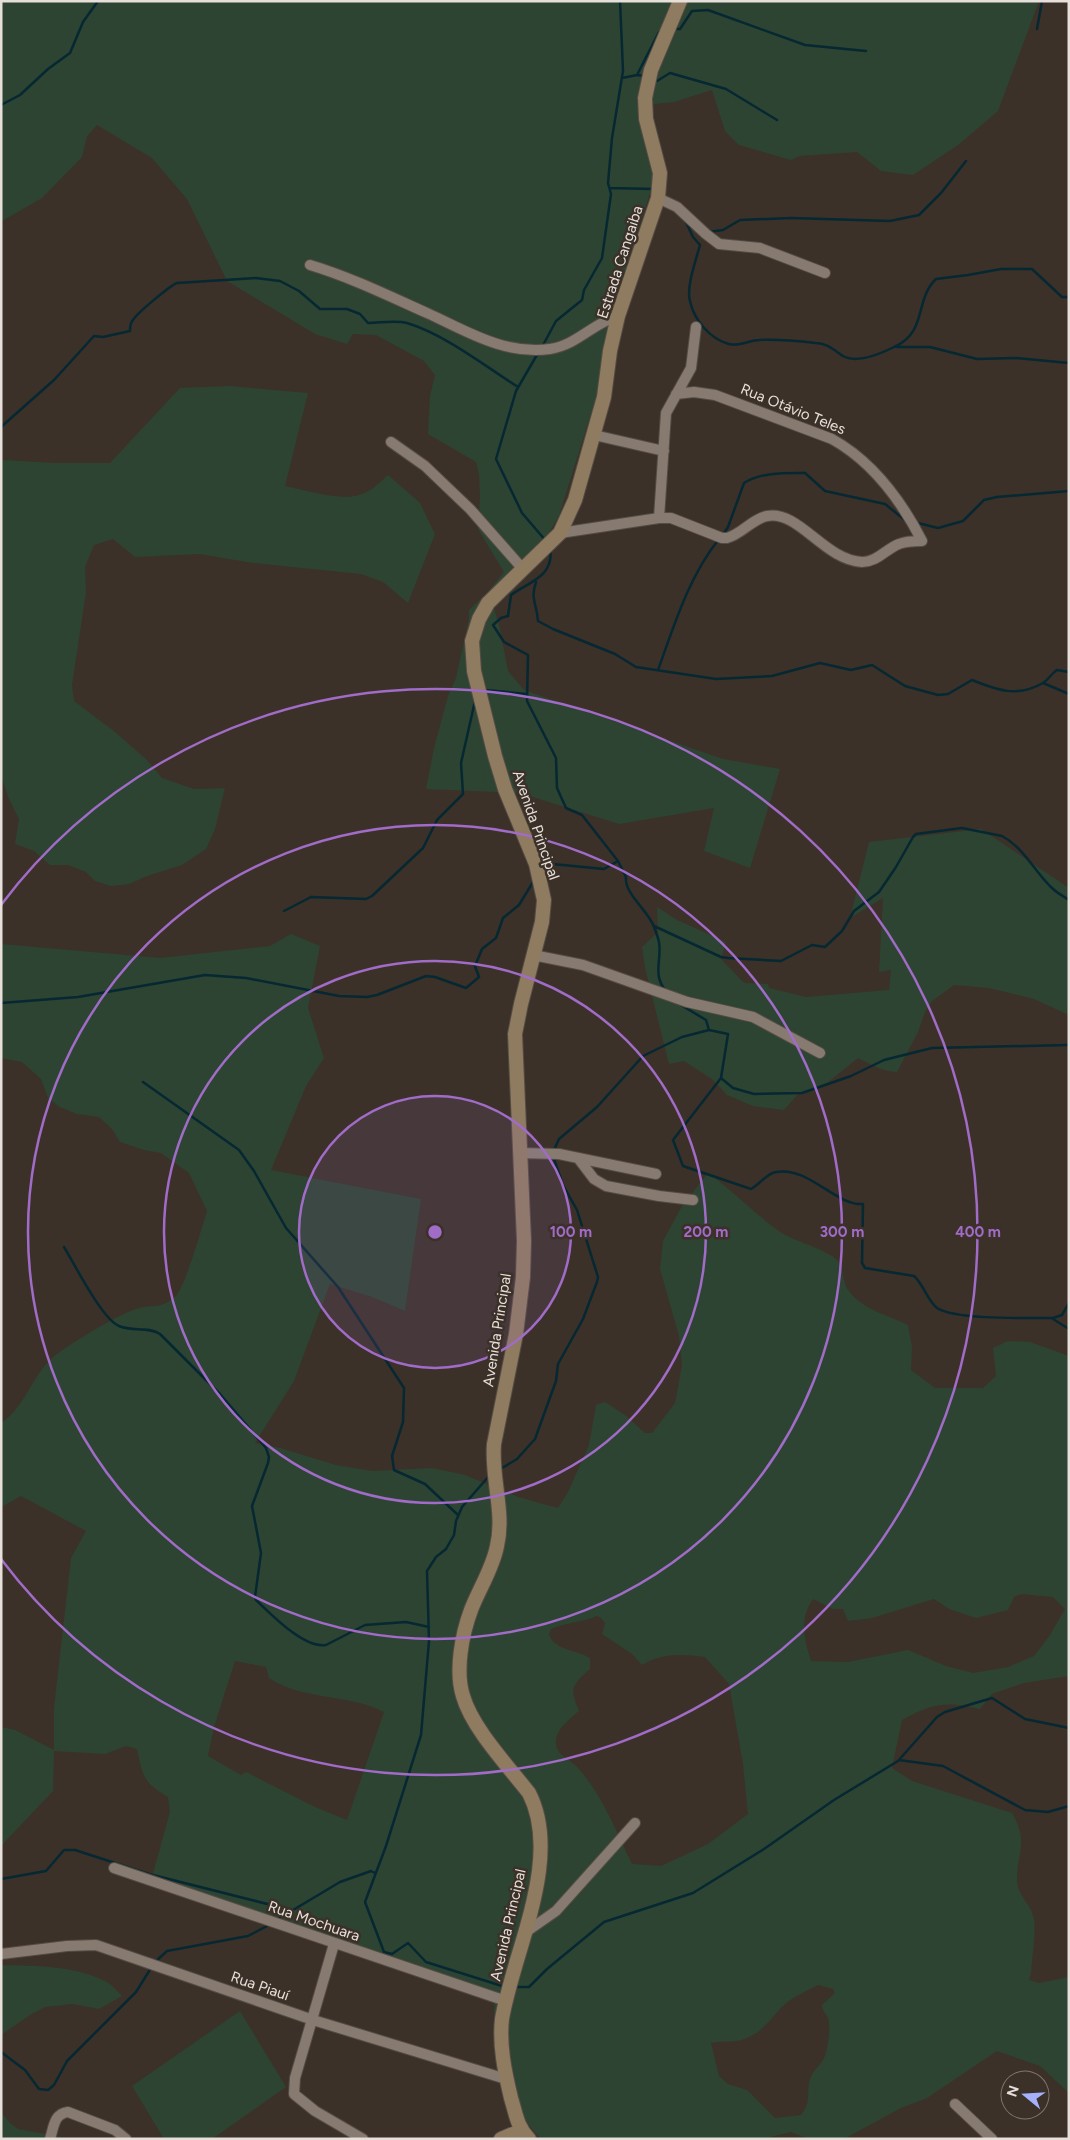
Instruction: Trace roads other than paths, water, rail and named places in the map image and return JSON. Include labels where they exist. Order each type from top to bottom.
[{"type":"street","name":"Estrada Cangaiba","points":[[560,533],[575,500],[594,435],[604,397],[610,351],[618,316],[658,198],[660,173],[646,119],[645,98],[651,70],[680,1]]},
{"type":"street","points":[[658,198],[677,207],[719,244],[760,248],[825,273]]},
{"type":"street","points":[[310,265],[351,278],[476,337],[508,347],[537,350],[562,346],[574,342],[600,322],[618,316]]},
{"type":"street","points":[[560,533],[659,518],[666,414],[691,368],[696,327]]},
{"type":"street","name":"Rua Otávio Teles","points":[[659,518],[671,518],[728,538],[761,518],[775,516],[796,524],[835,554],[862,562],[870,561],[899,544],[922,541],[900,502],[873,471],[844,446],[832,439],[721,396],[694,392],[676,394]]},
{"type":"street","points":[[594,435],[664,450]]},
{"type":"street","points":[[391,442],[432,472],[470,509],[522,568]]},
{"type":"street","name":"Avenida Principal","points":[[524,2135],[506,2079],[501,2038],[506,2001],[526,1932],[540,1855],[540,1826],[529,1793],[470,1714],[462,1695],[460,1674],[468,1622],[496,1553],[500,1523],[493,1452],[518,1321],[523,1277],[524,1241],[515,1040],[521,1004],[544,914],[541,883],[536,864],[505,788],[478,690],[472,656],[474,635],[484,610],[494,596],[560,533]]},
{"type":"street","points":[[533,956],[583,964],[687,1002],[753,1017],[820,1053]]},
{"type":"street","points":[[520,1153],[552,1153],[656,1174]]},
{"type":"street","points":[[578,1158],[594,1179],[606,1186],[693,1200]]},
{"type":"street","points":[[526,1932],[556,1911],[635,1823]]},
{"type":"street","name":"Rua Mochuara","points":[[114,1868],[506,2001]]},
{"type":"street","points":[[334,1944],[295,2078],[294,2094],[314,2111],[363,2139]]},
{"type":"street","name":"Rua Piauí","points":[[1,1954],[67,1946],[96,1945],[313,2020],[506,2079]]},
{"type":"street","points":[[955,2104],[992,2139]]},
{"type":"street","points":[[50,2139],[56,2118],[61,2113],[68,2112],[115,2130],[126,2139]]},
{"type":"street","points":[[501,2139],[524,2135]]},
{"type":"waterway","points":[[1,105],[20,95],[48,69],[70,53],[83,22],[98,1]]},
{"type":"waterway","points":[[542,347],[556,321],[582,300],[584,290],[602,258],[611,194],[608,183],[612,138],[623,71],[620,1]]},
{"type":"waterway","points":[[1037,29],[1042,1]]},
{"type":"waterway","points":[[674,29],[680,29],[692,11],[708,10],[805,45],[866,51]]},
{"type":"waterway","points":[[637,75],[661,31]]},
{"type":"waterway","points":[[655,80],[657,81],[670,73],[726,89],[777,120]]},
{"type":"waterway","points":[[622,78],[637,75],[645,76]]},
{"type":"waterway","points":[[708,232],[723,230],[740,220],[791,218],[890,221],[919,215],[941,193],[966,161]]},
{"type":"waterway","points":[[610,188],[653,189]]},
{"type":"waterway","points":[[685,220],[693,237],[700,245],[689,288],[692,308],[699,322],[709,333],[729,344],[737,345],[756,340],[820,343],[843,356],[862,359],[905,341],[912,333],[925,296],[929,287],[936,279],[1001,269],[1032,269],[1062,297],[1069,297]]},
{"type":"waterway","points":[[1,427],[54,380],[94,336],[103,337],[130,331],[132,321],[136,316],[177,283],[256,278],[280,281],[299,291],[320,309],[347,309],[360,314],[368,323],[402,322],[421,328],[464,351],[518,387]]},
{"type":"waterway","points":[[897,347],[930,347],[977,359],[1015,358],[1069,363]]},
{"type":"waterway","points":[[538,353],[516,391],[496,459],[522,513],[546,541]]},
{"type":"waterway","points":[[723,535],[728,527],[744,483],[758,477],[781,473],[805,473],[825,491],[885,504],[906,521]]},
{"type":"waterway","points":[[914,522],[938,528],[963,521],[984,500],[997,497],[1069,491]]},
{"type":"waterway","points":[[658,670],[676,619],[691,585],[708,553],[719,539]]},
{"type":"waterway","points":[[550,548],[549,565],[545,572],[533,582],[511,595],[508,616],[501,618],[493,625],[504,642],[528,655],[527,701],[556,758],[557,788],[566,808],[582,815],[618,861],[626,877],[629,890],[651,921],[660,949],[659,979],[666,991]]},
{"type":"waterway","points":[[536,582],[534,597],[538,621],[615,654],[636,667],[716,679],[772,676],[820,663],[851,670],[872,665],[905,686],[938,695],[948,694],[972,680],[1007,691],[1024,690],[1034,688],[1043,683],[1057,670],[1069,672]]},
{"type":"waterway","points":[[1043,683],[1069,694]]},
{"type":"waterway","points":[[486,690],[527,694]]},
{"type":"waterway","points":[[284,911],[311,897],[366,899],[372,896],[423,848],[437,820],[463,794],[461,763],[475,701]]},
{"type":"waterway","points":[[654,926],[721,957],[781,961],[812,945],[825,947],[842,931],[854,911],[879,892],[916,834],[962,828],[1002,836],[1010,841],[1052,888],[1069,900]]},
{"type":"waterway","points":[[542,863],[604,869],[618,861]]},
{"type":"waterway","points":[[1,1003],[78,997],[205,975],[246,978],[339,996],[367,997],[377,995],[426,976],[435,977],[466,988],[479,977],[475,966],[482,949],[496,938],[503,918],[519,905],[533,882]]},
{"type":"waterway","points":[[676,1002],[706,1020],[709,1030]]},
{"type":"waterway","points":[[554,1150],[559,1139],[597,1107],[643,1056],[682,1037],[709,1030],[728,1034],[721,1078],[673,1140],[683,1166],[751,1189],[773,1173],[788,1172],[810,1180],[843,1199],[863,1204],[862,1263],[865,1268],[914,1276],[934,1305],[946,1312],[993,1318],[1053,1318],[1062,1315],[1069,1303]]},
{"type":"waterway","points":[[721,1078],[733,1088],[754,1094],[802,1093],[851,1076],[884,1060],[932,1048],[1069,1045]]},
{"type":"waterway","points":[[143,1082],[239,1150],[254,1171],[286,1228],[338,1287],[404,1388],[403,1422],[392,1456],[394,1470],[425,1484],[458,1515]]},
{"type":"waterway","points":[[502,1468],[517,1459],[535,1439],[556,1381],[558,1364],[583,1319],[598,1277],[577,1210],[563,1185],[554,1159]]},
{"type":"waterway","points":[[64,1247],[97,1303],[112,1321],[124,1328],[150,1330],[160,1334],[220,1394],[266,1448],[269,1457],[268,1463],[252,1506],[261,1553],[256,1600],[288,1629],[308,1642],[317,1645],[326,1645],[365,1625],[406,1622],[429,1627]]},
{"type":"waterway","points":[[1053,1319],[1069,1329]]},
{"type":"waterway","points":[[489,1476],[462,1507],[456,1521],[454,1535],[446,1549],[436,1557],[427,1571],[429,1641],[421,1735],[386,1846],[365,1902],[384,1952],[392,1954],[408,1943],[426,1962],[502,1986]]},
{"type":"waterway","points":[[517,1987],[529,1987],[547,1969],[604,1922],[693,1893],[764,1849],[834,1800],[898,1761],[937,1717],[945,1712],[992,1698],[1025,1719],[1069,1728]]},
{"type":"waterway","points":[[899,1760],[943,1766],[1025,1810],[1048,1812],[1069,1806]]},
{"type":"waterway","points":[[1,1879],[46,1871],[64,1850],[75,1850],[149,1874],[291,1910]]},
{"type":"waterway","points":[[278,1919],[340,1882],[371,1871],[375,1873]]},
{"type":"waterway","points":[[154,1963],[167,1951],[248,1936],[269,1925]]},
{"type":"waterway","points":[[1,2052],[25,2070],[39,2089],[48,2090],[54,2085],[67,2061],[136,1992],[151,1968]]}]
